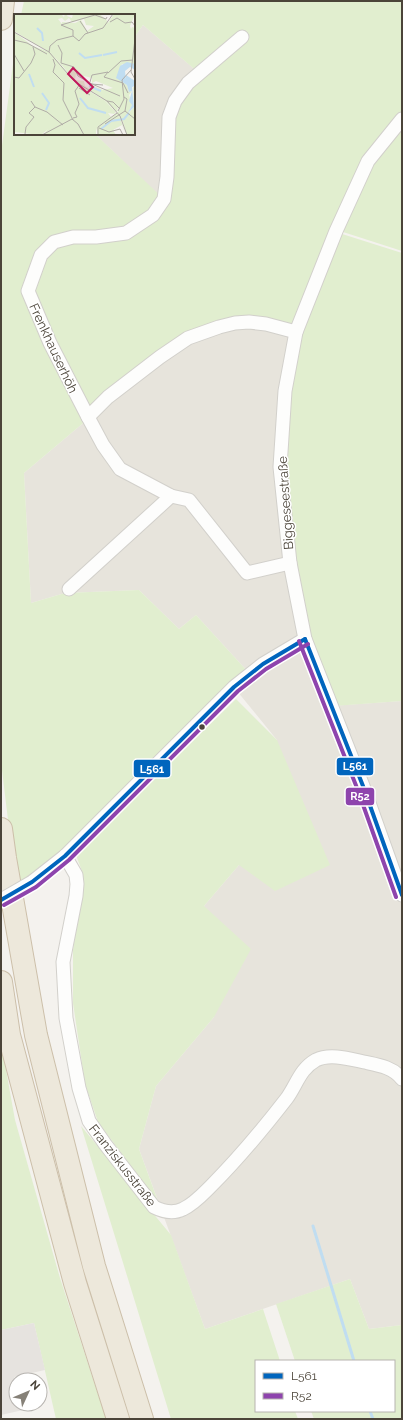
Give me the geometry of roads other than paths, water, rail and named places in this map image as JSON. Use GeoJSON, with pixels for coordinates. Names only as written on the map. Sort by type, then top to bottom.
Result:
{"type":"FeatureCollection","features":[{"type":"Feature","properties":{"kind":"highway"},"geometry":{"type":"LineString","coordinates":[[1,19],[3,1]]}},
{"type":"Feature","properties":{"kind":"highway"},"geometry":{"type":"LineString","coordinates":[[1,829],[4,858],[36,1035],[94,1266],[142,1419]]}},
{"type":"Feature","properties":{"kind":"highway"},"geometry":{"type":"LineString","coordinates":[[1,982],[10,1035],[75,1283],[118,1419]]}},
{"type":"Feature","properties":{"kind":"street","name":"Frenkhauserhöh"},"geometry":{"type":"LineString","coordinates":[[242,37],[188,83],[175,101],[169,117],[167,178],[164,199],[153,215],[126,233],[96,237],[73,237],[54,242],[41,255],[28,291],[50,343],[88,417],[103,445],[120,469],[171,496],[189,500],[247,573],[290,563]]}},
{"type":"Feature","properties":{"kind":"street","name":"Biggeseestraße"},"geometry":{"type":"LineString","coordinates":[[402,119],[368,161],[336,231],[296,332],[285,390],[280,467],[290,563],[305,639],[363,786],[402,895]]}},
{"type":"Feature","properties":{"kind":"street"},"geometry":{"type":"LineString","coordinates":[[88,417],[108,397],[188,338],[220,327],[242,323],[266,324],[296,332]]}},
{"type":"Feature","properties":{"kind":"street"},"geometry":{"type":"LineString","coordinates":[[69,589],[171,496]]}},
{"type":"Feature","properties":{"kind":"street"},"geometry":{"type":"LineString","coordinates":[[1,900],[32,882],[65,856],[234,687],[263,664],[305,639]]}},
{"type":"Feature","properties":{"kind":"street","name":"Franziskusstraße"},"geometry":{"type":"LineString","coordinates":[[65,856],[76,875],[77,884],[63,962],[66,1018],[79,1088],[89,1121],[154,1208],[164,1212],[173,1212],[183,1209],[193,1203],[243,1153],[288,1096],[304,1069],[317,1060],[328,1056],[380,1065],[391,1070],[402,1079]]}},
{"type":"Feature","properties":{"kind":"waterway"},"geometry":{"type":"LineString","coordinates":[[313,1226],[354,1360]]}},
{"type":"Feature","properties":{"kind":"waterway"},"geometry":{"type":"LineString","coordinates":[[370,1412],[373,1419]]}}]}
